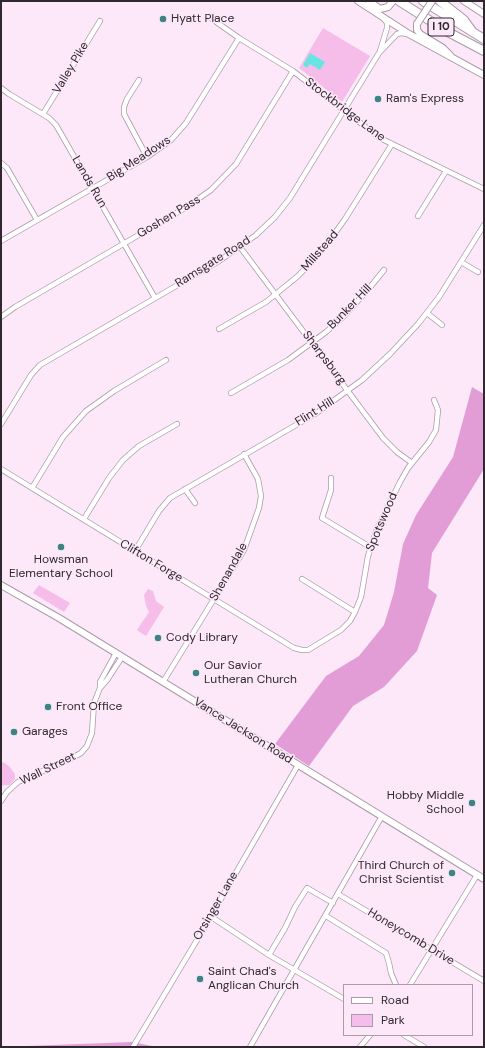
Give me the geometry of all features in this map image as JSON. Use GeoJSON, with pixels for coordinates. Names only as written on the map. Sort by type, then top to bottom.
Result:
{"type":"FeatureCollection","features":[{"type":"Feature","properties":{"kind":"highway","name":"I 10"},"geometry":{"type":"LineString","coordinates":[[399,1],[448,32],[484,52]]}},
{"type":"Feature","properties":{"kind":"highway","name":"I 10"},"geometry":{"type":"LineString","coordinates":[[423,1],[484,39]]}},
{"type":"Feature","properties":{"kind":"highway"},"geometry":{"type":"LineString","coordinates":[[440,1],[464,20],[473,33]]}},
{"type":"Feature","properties":{"kind":"main road"},"geometry":{"type":"LineString","coordinates":[[358,1],[409,34],[484,74]]}},
{"type":"Feature","properties":{"kind":"main road"},"geometry":{"type":"LineString","coordinates":[[369,1],[380,8],[388,7],[393,1]]}},
{"type":"Feature","properties":{"kind":"main road"},"geometry":{"type":"LineString","coordinates":[[432,1],[417,24],[417,30],[420,34],[443,48],[454,59]]}},
{"type":"Feature","properties":{"kind":"main road"},"geometry":{"type":"LineString","coordinates":[[464,1],[484,14]]}},
{"type":"Feature","properties":{"kind":"main road","name":"Vance Jackson Road"},"geometry":{"type":"LineString","coordinates":[[1,586],[59,618],[484,879]]}},
{"type":"Feature","properties":{"kind":"street","name":"Ramsgate Road"},"geometry":{"type":"LineString","coordinates":[[379,53],[387,28],[387,23],[384,18]]}},
{"type":"Feature","properties":{"kind":"street","name":"Stockbridge Lane"},"geometry":{"type":"LineString","coordinates":[[212,19],[239,38],[293,71],[380,138],[484,189]]}},
{"type":"Feature","properties":{"kind":"street","name":"Valley Pike"},"geometry":{"type":"LineString","coordinates":[[43,114],[100,21]]}},
{"type":"Feature","properties":{"kind":"street","name":"Ramsgate Road"},"geometry":{"type":"LineString","coordinates":[[1,424],[31,375],[40,365],[219,261],[256,235],[275,217],[290,198],[379,53],[397,34],[409,34]]}},
{"type":"Feature","properties":{"kind":"street","name":"Big Meadows"},"geometry":{"type":"LineString","coordinates":[[1,241],[147,157],[171,140],[186,123],[239,38]]}},
{"type":"Feature","properties":{"kind":"street","name":"Goshen Pass"},"geometry":{"type":"LineString","coordinates":[[1,317],[15,307],[197,201],[224,178],[246,149],[293,71]]}},
{"type":"Feature","properties":{"kind":"street"},"geometry":{"type":"LineString","coordinates":[[139,80],[127,99],[124,107],[124,114],[147,157]]}},
{"type":"Feature","properties":{"kind":"street","name":"Lands Run"},"geometry":{"type":"LineString","coordinates":[[1,88],[43,114],[56,125],[155,298]]}},
{"type":"Feature","properties":{"kind":"street","name":"Millstead"},"geometry":{"type":"LineString","coordinates":[[219,329],[257,307],[298,276],[330,240],[345,219],[392,144]]}},
{"type":"Feature","properties":{"kind":"street"},"geometry":{"type":"LineString","coordinates":[[1,162],[7,168],[37,220]]}},
{"type":"Feature","properties":{"kind":"street"},"geometry":{"type":"LineString","coordinates":[[418,216],[446,171]]}},
{"type":"Feature","properties":{"kind":"street","name":"Flint Hill"},"geometry":{"type":"LineString","coordinates":[[135,551],[164,504],[170,498],[315,414],[348,391],[390,354],[427,313],[450,280],[484,225]]}},
{"type":"Feature","properties":{"kind":"street","name":"Sharpsburg"},"geometry":{"type":"LineString","coordinates":[[240,247],[390,446],[412,463]]}},
{"type":"Feature","properties":{"kind":"street"},"geometry":{"type":"LineString","coordinates":[[461,262],[478,272]]}},
{"type":"Feature","properties":{"kind":"street","name":"Bunker Hill"},"geometry":{"type":"LineString","coordinates":[[231,392],[288,360],[312,343],[342,318],[384,270]]}},
{"type":"Feature","properties":{"kind":"street"},"geometry":{"type":"LineString","coordinates":[[427,313],[442,324]]}},
{"type":"Feature","properties":{"kind":"street"},"geometry":{"type":"LineString","coordinates":[[32,488],[63,437],[86,411],[109,394],[166,360]]}},
{"type":"Feature","properties":{"kind":"street","name":"Spotswood"},"geometry":{"type":"LineString","coordinates":[[302,650],[314,647],[342,630],[350,621],[355,612],[361,597],[370,547],[389,504],[412,463],[429,442],[436,430],[438,410],[434,400]]}},
{"type":"Feature","properties":{"kind":"street"},"geometry":{"type":"LineString","coordinates":[[84,519],[109,478],[123,460],[139,446],[177,424]]}},
{"type":"Feature","properties":{"kind":"street","name":"Shenandale"},"geometry":{"type":"LineString","coordinates":[[163,682],[244,550],[260,504],[261,496],[259,483],[244,454]]}},
{"type":"Feature","properties":{"kind":"street","name":"Clifton Forge"},"geometry":{"type":"LineString","coordinates":[[1,469],[294,648],[302,650]]}},
{"type":"Feature","properties":{"kind":"street"},"geometry":{"type":"LineString","coordinates":[[331,478],[331,490],[322,518],[370,547]]}},
{"type":"Feature","properties":{"kind":"street"},"geometry":{"type":"LineString","coordinates":[[185,489],[195,503]]}},
{"type":"Feature","properties":{"kind":"street"},"geometry":{"type":"LineString","coordinates":[[302,579],[355,612]]}},
{"type":"Feature","properties":{"kind":"street","name":"Wall Street"},"geometry":{"type":"LineString","coordinates":[[1,801],[7,792],[18,782],[70,759],[81,753],[87,746],[92,733],[94,703],[100,688],[100,682],[119,655]]}},
{"type":"Feature","properties":{"kind":"street","name":"Orsinger Lane"},"geometry":{"type":"LineString","coordinates":[[133,1047],[298,764]]}},
{"type":"Feature","properties":{"kind":"street"},"geometry":{"type":"LineString","coordinates":[[252,1046],[382,816]]}},
{"type":"Feature","properties":{"kind":"street"},"geometry":{"type":"LineString","coordinates":[[411,984],[433,950],[477,875]]}},
{"type":"Feature","properties":{"kind":"street"},"geometry":{"type":"LineString","coordinates":[[269,955],[307,888],[333,903]]}},
{"type":"Feature","properties":{"kind":"street","name":"Honeycomb Drive"},"geometry":{"type":"LineString","coordinates":[[338,894],[484,981]]}},
{"type":"Feature","properties":{"kind":"street"},"geometry":{"type":"LineString","coordinates":[[210,916],[294,971],[343,998]]}},
{"type":"Feature","properties":{"kind":"street"},"geometry":{"type":"LineString","coordinates":[[326,916],[386,953],[396,984]]}},
{"type":"Feature","properties":{"kind":"street"},"geometry":{"type":"LineString","coordinates":[[360,1047],[369,1036]]}},
{"type":"Feature","properties":{"kind":"street"},"geometry":{"type":"LineString","coordinates":[[406,1036],[424,1047]]}},
{"type":"Feature","properties":{"kind":"green space"},"geometry":{"type":"Polygon","coordinates":[[[323,28],[370,56],[342,102],[299,68],[323,28]]]}},
{"type":"Feature","properties":{"kind":"green space"},"geometry":{"type":"Polygon","coordinates":[[[39,585],[70,603],[64,612],[33,593],[39,585]]]}},
{"type":"Feature","properties":{"kind":"green space"},"geometry":{"type":"Polygon","coordinates":[[[148,589],[153,591],[156,601],[164,607],[146,636],[137,630],[149,612],[144,595],[148,589]]]}},
{"type":"Feature","properties":{"kind":"green space"},"geometry":{"type":"Polygon","coordinates":[[[3,762],[10,767],[15,774],[15,779],[9,785],[1,785],[1,764],[3,762]]]}},
{"type":"Feature","properties":{"kind":"shaded area"},"geometry":{"type":"Polygon","coordinates":[[[472,387],[484,394],[484,469],[432,553],[428,588],[437,595],[417,651],[384,687],[353,706],[309,766],[275,744],[326,676],[359,656],[384,625],[394,592],[403,544],[416,515],[453,457],[472,387]]]}},
{"type":"Feature","properties":{"kind":"shaded area"},"geometry":{"type":"Polygon","coordinates":[[[132,1042],[157,1047],[1,1047],[132,1042]]]}},
{"type":"Feature","properties":{"kind":"water"},"geometry":{"type":"Polygon","coordinates":[[[310,53],[325,62],[320,70],[310,64],[307,68],[303,65],[310,53]]]}},
{"type":"Feature","properties":{"kind":"place","name":"Hyatt Place"},"geometry":{"type":"Point","coordinates":[163,19]}},
{"type":"Feature","properties":{"kind":"place","name":"Ram's Express"},"geometry":{"type":"Point","coordinates":[378,99]}},
{"type":"Feature","properties":{"kind":"place","name":"Howsman Elementary School"},"geometry":{"type":"Point","coordinates":[61,547]}},
{"type":"Feature","properties":{"kind":"place","name":"Cody Library"},"geometry":{"type":"Point","coordinates":[158,638]}},
{"type":"Feature","properties":{"kind":"place","name":"Our Savior Lutheran Church"},"geometry":{"type":"Point","coordinates":[196,673]}},
{"type":"Feature","properties":{"kind":"place","name":"Front Office"},"geometry":{"type":"Point","coordinates":[48,707]}},
{"type":"Feature","properties":{"kind":"place","name":"Garages"},"geometry":{"type":"Point","coordinates":[14,732]}},
{"type":"Feature","properties":{"kind":"place","name":"Hobby Middle School"},"geometry":{"type":"Point","coordinates":[472,803]}},
{"type":"Feature","properties":{"kind":"place","name":"Third Church of Christ Scientist"},"geometry":{"type":"Point","coordinates":[452,873]}},
{"type":"Feature","properties":{"kind":"place","name":"Saint Chad's Anglican Church"},"geometry":{"type":"Point","coordinates":[200,979]}}]}
